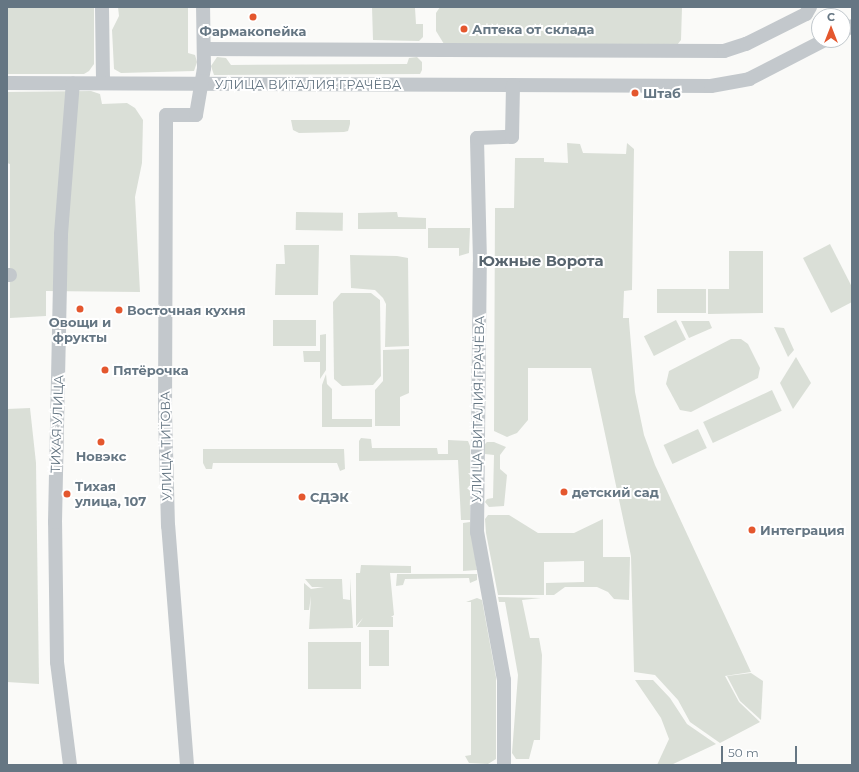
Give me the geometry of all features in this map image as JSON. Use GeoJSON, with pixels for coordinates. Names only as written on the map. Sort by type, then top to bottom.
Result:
{"type":"FeatureCollection","features":[{"type":"Feature","properties":{"kind":"street"},"geometry":{"type":"LineString","coordinates":[[102,7],[103,83]]}},
{"type":"Feature","properties":{"kind":"street"},"geometry":{"type":"LineString","coordinates":[[201,83],[204,49],[203,7]]}},
{"type":"Feature","properties":{"kind":"street"},"geometry":{"type":"LineString","coordinates":[[204,49],[724,51],[746,44],[806,14],[810,7]]}},
{"type":"Feature","properties":{"kind":"street","name":"УЛИЦА ВИТАЛИЯ ГРАЧЁВА"},"geometry":{"type":"LineString","coordinates":[[7,84],[201,83],[711,86],[730,84],[749,78],[811,47]]}},
{"type":"Feature","properties":{"kind":"street","name":"ТИХАЯ УЛИЦА"},"geometry":{"type":"LineString","coordinates":[[70,765],[57,662],[55,522],[60,234],[73,83]]}},
{"type":"Feature","properties":{"kind":"street","name":"УЛИЦА ТИТОВА"},"geometry":{"type":"LineString","coordinates":[[187,765],[168,526],[165,415],[166,115],[196,115],[201,83]]}},
{"type":"Feature","properties":{"kind":"street","name":"УЛИЦА ВИТАЛИЯ ГРАЧЁВА"},"geometry":{"type":"LineString","coordinates":[[504,765],[504,680],[477,532],[480,262],[477,138],[512,137],[513,85]]}},
{"type":"Feature","properties":{"kind":"shaded area"},"geometry":{"type":"Polygon","coordinates":[[[7,7],[94,7],[94,64],[89,71],[84,74],[7,74],[7,7]]]}},
{"type":"Feature","properties":{"kind":"shaded area"},"geometry":{"type":"Polygon","coordinates":[[[118,7],[188,7],[188,53],[195,55],[197,62],[194,71],[121,73],[114,69],[112,30],[119,16],[118,7]]]}},
{"type":"Feature","properties":{"kind":"shaded area"},"geometry":{"type":"Polygon","coordinates":[[[372,7],[415,8],[416,24],[423,24],[423,37],[419,41],[373,40],[372,7]]]}},
{"type":"Feature","properties":{"kind":"shaded area"},"geometry":{"type":"Polygon","coordinates":[[[440,7],[682,7],[681,40],[677,45],[444,44],[436,31],[436,13],[440,7]]]}},
{"type":"Feature","properties":{"kind":"shaded area"},"geometry":{"type":"Polygon","coordinates":[[[217,57],[226,58],[231,65],[407,64],[409,58],[417,57],[422,62],[422,70],[420,74],[214,75],[211,66],[217,57]]]}},
{"type":"Feature","properties":{"kind":"shaded area"},"geometry":{"type":"Polygon","coordinates":[[[91,91],[100,94],[102,104],[127,103],[135,108],[143,120],[142,163],[135,197],[140,292],[46,291],[46,316],[10,318],[10,164],[7,163],[7,92],[91,91]]]}},
{"type":"Feature","properties":{"kind":"shaded area"},"geometry":{"type":"Polygon","coordinates":[[[291,120],[350,120],[350,124],[348,131],[344,132],[299,133],[293,130],[291,120]]]}},
{"type":"Feature","properties":{"kind":"shaded area"},"geometry":{"type":"Polygon","coordinates":[[[567,143],[580,144],[583,153],[626,154],[627,143],[634,149],[632,290],[624,291],[623,318],[629,318],[635,392],[644,435],[655,465],[751,672],[725,676],[739,702],[760,722],[720,743],[690,722],[678,700],[655,675],[634,672],[631,556],[591,368],[528,368],[528,420],[517,433],[507,437],[494,431],[495,208],[514,208],[515,158],[544,158],[544,162],[568,163],[567,143]]]}},
{"type":"Feature","properties":{"kind":"shaded area"},"geometry":{"type":"Polygon","coordinates":[[[296,212],[343,213],[343,231],[296,230],[296,212]]]}},
{"type":"Feature","properties":{"kind":"shaded area"},"geometry":{"type":"Polygon","coordinates":[[[397,212],[398,217],[426,218],[426,229],[358,229],[358,213],[397,212]]]}},
{"type":"Feature","properties":{"kind":"shaded area"},"geometry":{"type":"Polygon","coordinates":[[[428,228],[470,228],[469,253],[459,256],[459,248],[428,248],[428,228]]]}},
{"type":"Feature","properties":{"kind":"shaded area"},"geometry":{"type":"Polygon","coordinates":[[[830,244],[852,287],[852,302],[831,313],[803,258],[830,244]]]}},
{"type":"Feature","properties":{"kind":"shaded area"},"geometry":{"type":"Polygon","coordinates":[[[284,245],[319,245],[318,295],[275,295],[276,264],[285,264],[284,245]]]}},
{"type":"Feature","properties":{"kind":"shaded area"},"geometry":{"type":"Polygon","coordinates":[[[729,251],[763,251],[763,313],[708,314],[708,289],[729,289],[729,251]]]}},
{"type":"Feature","properties":{"kind":"shaded area"},"geometry":{"type":"Polygon","coordinates":[[[350,255],[397,256],[408,258],[409,346],[385,347],[386,304],[383,298],[375,290],[351,288],[350,255]]]}},
{"type":"Feature","properties":{"kind":"shaded area"},"geometry":{"type":"Polygon","coordinates":[[[657,289],[706,289],[706,313],[657,313],[657,289]]]}},
{"type":"Feature","properties":{"kind":"shaded area"},"geometry":{"type":"Polygon","coordinates":[[[341,293],[371,293],[380,300],[381,376],[373,385],[342,386],[334,379],[333,302],[341,293]]]}},
{"type":"Feature","properties":{"kind":"shaded area"},"geometry":{"type":"Polygon","coordinates":[[[273,320],[316,320],[316,346],[273,346],[273,320]]]}},
{"type":"Feature","properties":{"kind":"shaded area"},"geometry":{"type":"Polygon","coordinates":[[[676,320],[686,340],[654,356],[644,336],[676,320]]]}},
{"type":"Feature","properties":{"kind":"shaded area"},"geometry":{"type":"Polygon","coordinates":[[[681,321],[709,321],[712,328],[689,338],[681,321]]]}},
{"type":"Feature","properties":{"kind":"shaded area"},"geometry":{"type":"Polygon","coordinates":[[[774,327],[784,328],[794,350],[788,357],[774,327]]]}},
{"type":"Feature","properties":{"kind":"shaded area"},"geometry":{"type":"Polygon","coordinates":[[[326,334],[326,370],[320,379],[320,362],[304,362],[303,351],[320,351],[320,335],[326,334]]]}},
{"type":"Feature","properties":{"kind":"shaded area"},"geometry":{"type":"Polygon","coordinates":[[[731,339],[741,339],[748,344],[760,368],[758,378],[691,412],[680,410],[666,384],[669,371],[731,339]]]}},
{"type":"Feature","properties":{"kind":"shaded area"},"geometry":{"type":"Polygon","coordinates":[[[409,349],[409,393],[400,397],[400,426],[375,426],[375,390],[383,381],[383,350],[409,349]]]}},
{"type":"Feature","properties":{"kind":"shaded area"},"geometry":{"type":"Polygon","coordinates":[[[796,357],[811,383],[793,409],[780,383],[796,357]]]}},
{"type":"Feature","properties":{"kind":"shaded area"},"geometry":{"type":"Polygon","coordinates":[[[326,374],[327,384],[332,389],[332,419],[372,419],[372,427],[322,427],[322,385],[326,374]]]}},
{"type":"Feature","properties":{"kind":"shaded area"},"geometry":{"type":"Polygon","coordinates":[[[772,390],[782,411],[713,443],[703,422],[772,390]]]}},
{"type":"Feature","properties":{"kind":"shaded area"},"geometry":{"type":"Polygon","coordinates":[[[30,408],[36,463],[39,684],[7,682],[7,409],[30,408]]]}},
{"type":"Feature","properties":{"kind":"shaded area"},"geometry":{"type":"Polygon","coordinates":[[[698,429],[707,448],[672,464],[664,445],[698,429]]]}},
{"type":"Feature","properties":{"kind":"shaded area"},"geometry":{"type":"Polygon","coordinates":[[[361,438],[371,439],[372,448],[437,448],[438,454],[448,454],[448,440],[468,441],[470,446],[470,520],[461,520],[458,460],[359,461],[359,441],[361,438]]]}},
{"type":"Feature","properties":{"kind":"shaded area"},"geometry":{"type":"Polygon","coordinates":[[[487,442],[494,442],[506,447],[500,455],[500,469],[507,475],[504,506],[489,507],[485,502],[487,499],[493,498],[494,455],[485,454],[484,445],[487,442]]]}},
{"type":"Feature","properties":{"kind":"shaded area"},"geometry":{"type":"Polygon","coordinates":[[[203,449],[344,449],[345,469],[340,471],[337,463],[213,463],[212,469],[206,469],[203,463],[203,449]]]}},
{"type":"Feature","properties":{"kind":"shaded area"},"geometry":{"type":"Polygon","coordinates":[[[488,515],[509,515],[538,533],[574,533],[603,519],[603,557],[630,557],[629,600],[614,599],[608,592],[597,587],[565,587],[554,595],[546,595],[546,583],[584,582],[584,561],[544,562],[544,595],[498,595],[486,533],[485,519],[488,515]]]}},
{"type":"Feature","properties":{"kind":"shaded area"},"geometry":{"type":"Polygon","coordinates":[[[470,522],[477,570],[463,571],[463,523],[470,522]]]}},
{"type":"Feature","properties":{"kind":"shaded area"},"geometry":{"type":"Polygon","coordinates":[[[361,565],[411,566],[411,573],[390,573],[394,615],[391,617],[393,617],[393,627],[357,627],[363,618],[356,626],[356,573],[360,573],[361,565]]]}},
{"type":"Feature","properties":{"kind":"shaded area"},"geometry":{"type":"Polygon","coordinates":[[[397,574],[477,574],[477,580],[470,583],[469,578],[405,579],[403,585],[396,586],[397,574]]]}},
{"type":"Feature","properties":{"kind":"shaded area"},"geometry":{"type":"Polygon","coordinates":[[[350,578],[353,628],[309,629],[311,596],[309,610],[304,610],[304,583],[311,589],[324,587],[312,587],[305,579],[342,579],[343,599],[350,600],[350,578]]]}},
{"type":"Feature","properties":{"kind":"shaded area"},"geometry":{"type":"Polygon","coordinates":[[[498,597],[541,598],[522,600],[530,638],[539,638],[542,655],[540,740],[534,740],[529,759],[516,759],[512,753],[518,675],[505,602],[499,602],[498,597]]]}},
{"type":"Feature","properties":{"kind":"shaded area"},"geometry":{"type":"Polygon","coordinates":[[[477,598],[482,600],[496,677],[496,759],[488,764],[469,763],[465,756],[471,755],[471,602],[466,602],[477,598]]]}},
{"type":"Feature","properties":{"kind":"shaded area"},"geometry":{"type":"Polygon","coordinates":[[[369,630],[389,630],[389,666],[369,666],[369,630]]]}},
{"type":"Feature","properties":{"kind":"shaded area"},"geometry":{"type":"Polygon","coordinates":[[[308,642],[361,642],[361,689],[308,689],[308,642]]]}},
{"type":"Feature","properties":{"kind":"shaded area"},"geometry":{"type":"Polygon","coordinates":[[[751,673],[763,681],[761,720],[740,701],[727,676],[751,673]]]}},
{"type":"Feature","properties":{"kind":"shaded area"},"geometry":{"type":"Polygon","coordinates":[[[635,680],[653,680],[670,698],[687,724],[716,744],[671,765],[657,765],[669,739],[661,718],[635,680]]]}},
{"type":"Feature","properties":{"kind":"place","name":"Фармакопейка"},"geometry":{"type":"Point","coordinates":[253,17]}},
{"type":"Feature","properties":{"kind":"place","name":"Аптека от склада"},"geometry":{"type":"Point","coordinates":[464,29]}},
{"type":"Feature","properties":{"kind":"place","name":"Штаб"},"geometry":{"type":"Point","coordinates":[635,93]}},
{"type":"Feature","properties":{"kind":"place","name":"Овощи и фрукты"},"geometry":{"type":"Point","coordinates":[80,309]}},
{"type":"Feature","properties":{"kind":"place","name":"Восточная кухня"},"geometry":{"type":"Point","coordinates":[119,310]}},
{"type":"Feature","properties":{"kind":"place","name":"Пятёрочка"},"geometry":{"type":"Point","coordinates":[105,370]}},
{"type":"Feature","properties":{"kind":"place","name":"Новэкс"},"geometry":{"type":"Point","coordinates":[101,442]}},
{"type":"Feature","properties":{"kind":"place","name":"детский сад"},"geometry":{"type":"Point","coordinates":[564,492]}},
{"type":"Feature","properties":{"kind":"place","name":"Тихая улица, 107"},"geometry":{"type":"Point","coordinates":[67,494]}},
{"type":"Feature","properties":{"kind":"place","name":"СДЭК"},"geometry":{"type":"Point","coordinates":[302,497]}},
{"type":"Feature","properties":{"kind":"place","name":"Интеграция"},"geometry":{"type":"Point","coordinates":[752,530]}},
{"type":"Feature","properties":{"kind":"district","name":"Южные Ворота"},"geometry":{"type":"Point","coordinates":[541,261]}}]}
